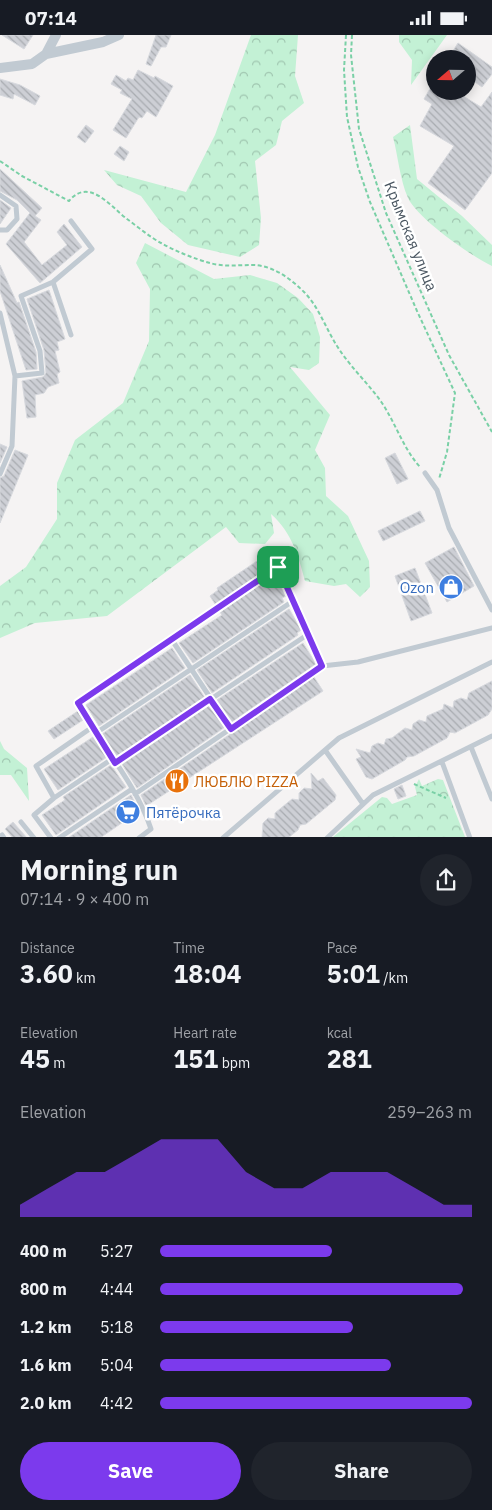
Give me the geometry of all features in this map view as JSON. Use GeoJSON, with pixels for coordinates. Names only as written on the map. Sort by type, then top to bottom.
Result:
{"type":"FeatureCollection","features":[{"type":"Feature","properties":{"kind":"street"},"geometry":{"type":"LineString","coordinates":[[46,54],[56,35]]}},
{"type":"Feature","properties":{"kind":"street"},"geometry":{"type":"LineString","coordinates":[[0,68],[32,64],[46,54],[103,42],[119,35]]}},
{"type":"Feature","properties":{"kind":"lane"},"geometry":{"type":"LineString","coordinates":[[0,195],[16,206],[17,219],[7,231],[0,230]]}},
{"type":"Feature","properties":{"kind":"lane"},"geometry":{"type":"LineString","coordinates":[[15,376],[42,373],[40,351],[21,296],[53,282],[92,249],[70,221]]}},
{"type":"Feature","properties":{"kind":"lane"},"geometry":{"type":"LineString","coordinates":[[53,282],[71,335]]}},
{"type":"Feature","properties":{"kind":"lane"},"geometry":{"type":"LineString","coordinates":[[0,313],[15,376],[12,446],[0,474]]}},
{"type":"Feature","properties":{"kind":"lane"},"geometry":{"type":"LineString","coordinates":[[425,473],[436,490],[449,528],[492,610]]}},
{"type":"Feature","properties":{"kind":"lane"},"geometry":{"type":"LineString","coordinates":[[139,837],[151,829],[133,791],[91,728],[78,703],[278,567],[322,666]]}},
{"type":"Feature","properties":{"kind":"lane"},"geometry":{"type":"LineString","coordinates":[[96,733],[293,601]]}},
{"type":"Feature","properties":{"kind":"lane"},"geometry":{"type":"LineString","coordinates":[[59,837],[231,729],[322,666],[358,663],[492,628]]}},
{"type":"Feature","properties":{"kind":"lane"},"geometry":{"type":"LineString","coordinates":[[51,837],[34,815],[54,798],[307,635]]}},
{"type":"Feature","properties":{"kind":"lane"},"geometry":{"type":"LineString","coordinates":[[172,640],[231,729]]}},
{"type":"Feature","properties":{"kind":"lane"},"geometry":{"type":"LineString","coordinates":[[223,837],[339,738],[492,662]]}},
{"type":"Feature","properties":{"kind":"lane"},"geometry":{"type":"LineString","coordinates":[[54,798],[36,766],[91,728]]}},
{"type":"Feature","properties":{"kind":"lane"},"geometry":{"type":"LineString","coordinates":[[327,837],[373,795],[492,736]]}},
{"type":"Feature","properties":{"kind":"lane"},"geometry":{"type":"LineString","coordinates":[[471,747],[492,799]]}},
{"type":"Feature","properties":{"kind":"lane"},"geometry":{"type":"LineString","coordinates":[[325,750],[363,804]]}},
{"type":"Feature","properties":{"kind":"lane"},"geometry":{"type":"LineString","coordinates":[[442,762],[470,837]]}},
{"type":"Feature","properties":{"kind":"lane"},"geometry":{"type":"LineString","coordinates":[[21,822],[34,837]]}},
{"type":"Feature","properties":{"kind":"path"},"geometry":{"type":"LineString","coordinates":[[346,35],[344,70],[348,117],[358,167],[370,202],[456,393],[447,453],[436,490]]}},
{"type":"Feature","properties":{"kind":"path","name":"Крымская улица"},"geometry":{"type":"LineString","coordinates":[[352,35],[351,55],[359,129],[386,213],[449,355],[492,432]]}},
{"type":"Feature","properties":{"kind":"path"},"geometry":{"type":"LineString","coordinates":[[0,161],[22,176],[69,201],[75,194],[85,191],[104,198],[126,218],[161,243],[203,260],[219,264],[254,264],[272,269],[288,277],[306,293],[325,322],[336,345],[358,376],[381,402],[408,453],[425,473]]}},
{"type":"Feature","properties":{"kind":"path"},"geometry":{"type":"LineString","coordinates":[[405,780],[458,803]]}},
{"type":"Feature","properties":{"kind":"green space"},"geometry":{"type":"Polygon","coordinates":[[[251,35],[298,35],[295,76],[304,103],[282,121],[276,145],[255,161],[261,218],[259,245],[240,257],[188,245],[161,223],[141,196],[117,185],[104,170],[186,192],[215,135],[251,35]]]}},
{"type":"Feature","properties":{"kind":"green space"},"geometry":{"type":"Polygon","coordinates":[[[399,35],[447,35],[436,50],[426,50],[426,64],[411,85],[412,60],[399,42],[399,35]]]}},
{"type":"Feature","properties":{"kind":"green space"},"geometry":{"type":"Polygon","coordinates":[[[410,125],[417,179],[462,216],[492,245],[492,266],[459,246],[433,226],[422,216],[408,198],[401,176],[393,137],[410,125]]]}},
{"type":"Feature","properties":{"kind":"green space"},"geometry":{"type":"Polygon","coordinates":[[[145,243],[214,279],[250,275],[277,283],[298,298],[313,314],[320,337],[319,363],[309,370],[290,367],[330,415],[315,450],[325,468],[326,496],[348,516],[369,561],[370,587],[360,597],[346,584],[334,586],[305,581],[297,553],[289,537],[271,514],[274,533],[265,544],[239,543],[226,527],[107,616],[35,623],[0,638],[0,586],[26,567],[57,519],[57,483],[75,440],[123,403],[149,341],[150,289],[136,263],[145,243]]]}},
{"type":"Feature","properties":{"kind":"green space"},"geometry":{"type":"Polygon","coordinates":[[[0,741],[4,749],[27,768],[29,801],[11,775],[0,775],[0,741]]]}},
{"type":"Feature","properties":{"kind":"green space"},"geometry":{"type":"Polygon","coordinates":[[[419,779],[422,786],[438,779],[443,780],[465,837],[333,837],[382,797],[387,798],[392,804],[417,795],[415,787],[419,779]]]}},
{"type":"Feature","properties":{"kind":"building"},"geometry":{"type":"Polygon","coordinates":[[[2,35],[33,35],[24,49],[2,35]]]}},
{"type":"Feature","properties":{"kind":"building"},"geometry":{"type":"Polygon","coordinates":[[[156,35],[171,35],[166,47],[161,47],[151,66],[146,64],[156,35]]]}},
{"type":"Feature","properties":{"kind":"building"},"geometry":{"type":"Polygon","coordinates":[[[458,43],[468,50],[454,50],[458,43]]]}},
{"type":"Feature","properties":{"kind":"building"},"geometry":{"type":"Polygon","coordinates":[[[476,56],[492,67],[492,74],[482,87],[476,83],[476,56]]]}},
{"type":"Feature","properties":{"kind":"building"},"geometry":{"type":"Polygon","coordinates":[[[138,70],[154,78],[155,76],[173,86],[156,117],[147,111],[142,118],[139,117],[126,138],[113,130],[132,99],[120,93],[122,90],[111,84],[116,75],[126,81],[128,78],[133,80],[138,70]]]}},
{"type":"Feature","properties":{"kind":"building"},"geometry":{"type":"Polygon","coordinates":[[[0,79],[20,85],[40,96],[35,105],[14,94],[13,99],[0,95],[0,79]]]}},
{"type":"Feature","properties":{"kind":"building"},"geometry":{"type":"Polygon","coordinates":[[[492,92],[492,173],[465,210],[428,183],[454,146],[420,126],[432,104],[424,99],[426,96],[426,100],[470,100],[481,107],[492,92]]]}},
{"type":"Feature","properties":{"kind":"building"},"geometry":{"type":"Polygon","coordinates":[[[86,125],[94,131],[85,143],[77,137],[86,125]]]}},
{"type":"Feature","properties":{"kind":"building"},"geometry":{"type":"Polygon","coordinates":[[[120,146],[129,152],[124,161],[114,154],[120,146]]]}},
{"type":"Feature","properties":{"kind":"building"},"geometry":{"type":"Polygon","coordinates":[[[0,169],[42,208],[35,216],[41,220],[24,242],[42,265],[67,245],[57,232],[64,224],[82,247],[40,283],[6,244],[30,213],[17,200],[0,191],[0,169]]]}},
{"type":"Feature","properties":{"kind":"building"},"geometry":{"type":"Polygon","coordinates":[[[0,200],[11,208],[0,224],[0,200]]]}},
{"type":"Feature","properties":{"kind":"building"},"geometry":{"type":"Polygon","coordinates":[[[0,265],[17,303],[19,302],[36,352],[37,369],[26,370],[0,291],[0,265]]]}},
{"type":"Feature","properties":{"kind":"building"},"geometry":{"type":"Polygon","coordinates":[[[49,290],[65,339],[57,342],[59,350],[55,351],[60,372],[57,374],[59,383],[48,387],[44,393],[35,395],[36,417],[27,418],[22,381],[43,377],[46,373],[44,350],[27,299],[49,290]]]}},
{"type":"Feature","properties":{"kind":"building"},"geometry":{"type":"Polygon","coordinates":[[[0,444],[7,447],[0,463],[0,444]]]}},
{"type":"Feature","properties":{"kind":"building"},"geometry":{"type":"Polygon","coordinates":[[[15,450],[28,455],[0,523],[0,478],[4,476],[15,450]]]}},
{"type":"Feature","properties":{"kind":"building"},"geometry":{"type":"Polygon","coordinates":[[[395,453],[408,479],[397,484],[385,458],[395,453]]]}},
{"type":"Feature","properties":{"kind":"building"},"geometry":{"type":"Polygon","coordinates":[[[420,511],[425,521],[383,541],[378,531],[420,511]]]}},
{"type":"Feature","properties":{"kind":"building"},"geometry":{"type":"Polygon","coordinates":[[[454,547],[474,586],[447,602],[425,563],[454,547]]]}},
{"type":"Feature","properties":{"kind":"building"},"geometry":{"type":"Polygon","coordinates":[[[263,557],[270,567],[215,604],[210,596],[218,590],[217,588],[263,557]]]}},
{"type":"Feature","properties":{"kind":"building"},"geometry":{"type":"Polygon","coordinates":[[[415,568],[432,613],[411,621],[395,576],[415,568]]]}},
{"type":"Feature","properties":{"kind":"building"},"geometry":{"type":"Polygon","coordinates":[[[274,575],[286,596],[282,598],[284,602],[193,663],[179,643],[222,615],[220,612],[274,575]]]}},
{"type":"Feature","properties":{"kind":"building"},"geometry":{"type":"Polygon","coordinates":[[[289,609],[301,630],[297,633],[298,635],[212,693],[197,670],[289,609]]]}},
{"type":"Feature","properties":{"kind":"building"},"geometry":{"type":"Polygon","coordinates":[[[303,643],[316,664],[232,722],[217,700],[303,643]]]}},
{"type":"Feature","properties":{"kind":"building"},"geometry":{"type":"Polygon","coordinates":[[[172,648],[185,668],[99,726],[86,705],[172,648]]]}},
{"type":"Feature","properties":{"kind":"building"},"geometry":{"type":"Polygon","coordinates":[[[190,675],[205,698],[117,756],[102,734],[190,675]]]}},
{"type":"Feature","properties":{"kind":"building"},"geometry":{"type":"Polygon","coordinates":[[[314,677],[323,691],[146,806],[141,795],[314,677]]]}},
{"type":"Feature","properties":{"kind":"building"},"geometry":{"type":"Polygon","coordinates":[[[492,681],[492,709],[488,715],[455,733],[450,732],[447,738],[414,756],[407,757],[372,779],[366,777],[356,759],[361,757],[356,749],[370,753],[372,746],[378,743],[384,745],[386,739],[392,738],[405,728],[412,730],[413,724],[419,720],[426,722],[427,716],[443,709],[444,704],[453,708],[454,701],[461,698],[467,700],[469,693],[492,681]]]}},
{"type":"Feature","properties":{"kind":"building"},"geometry":{"type":"Polygon","coordinates":[[[210,705],[225,727],[137,788],[122,764],[210,705]]]}},
{"type":"Feature","properties":{"kind":"building"},"geometry":{"type":"Polygon","coordinates":[[[78,711],[83,720],[54,739],[48,731],[78,711]]]}},
{"type":"Feature","properties":{"kind":"building"},"geometry":{"type":"Polygon","coordinates":[[[93,737],[107,757],[58,790],[44,769],[93,737]]]}},
{"type":"Feature","properties":{"kind":"building"},"geometry":{"type":"Polygon","coordinates":[[[111,765],[126,787],[56,835],[42,815],[65,800],[63,797],[111,765]]]}},
{"type":"Feature","properties":{"kind":"building"},"geometry":{"type":"Polygon","coordinates":[[[311,773],[318,781],[323,778],[336,795],[335,800],[306,824],[300,825],[298,830],[289,837],[262,837],[263,823],[268,818],[275,819],[275,813],[292,799],[299,800],[299,793],[304,788],[312,789],[311,773]]]}},
{"type":"Feature","properties":{"kind":"building"},"geometry":{"type":"Polygon","coordinates":[[[402,785],[406,796],[398,799],[394,789],[402,785]]]}},
{"type":"Feature","properties":{"kind":"building"},"geometry":{"type":"Polygon","coordinates":[[[131,795],[139,811],[101,837],[69,837],[131,795]]]}},
{"type":"Feature","properties":{"kind":"building"},"geometry":{"type":"Polygon","coordinates":[[[13,822],[26,837],[12,837],[5,829],[13,822]]]}},
{"type":"Feature","properties":{"kind":"place","name":"Ozon"},"geometry":{"type":"Point","coordinates":[451,587]}},
{"type":"Feature","properties":{"kind":"place","name":"ЛЮБЛЮ PIZZA"},"geometry":{"type":"Point","coordinates":[177,781]}},
{"type":"Feature","properties":{"kind":"place","name":"Пятёрочка"},"geometry":{"type":"Point","coordinates":[128,812]}},
{"type":"Feature","properties":{"kind":"route"},"geometry":{"type":"LineString","coordinates":[[278,567],[322,666],[231,729],[210,699],[115,763],[91,728],[78,703],[278,567]]}}]}
